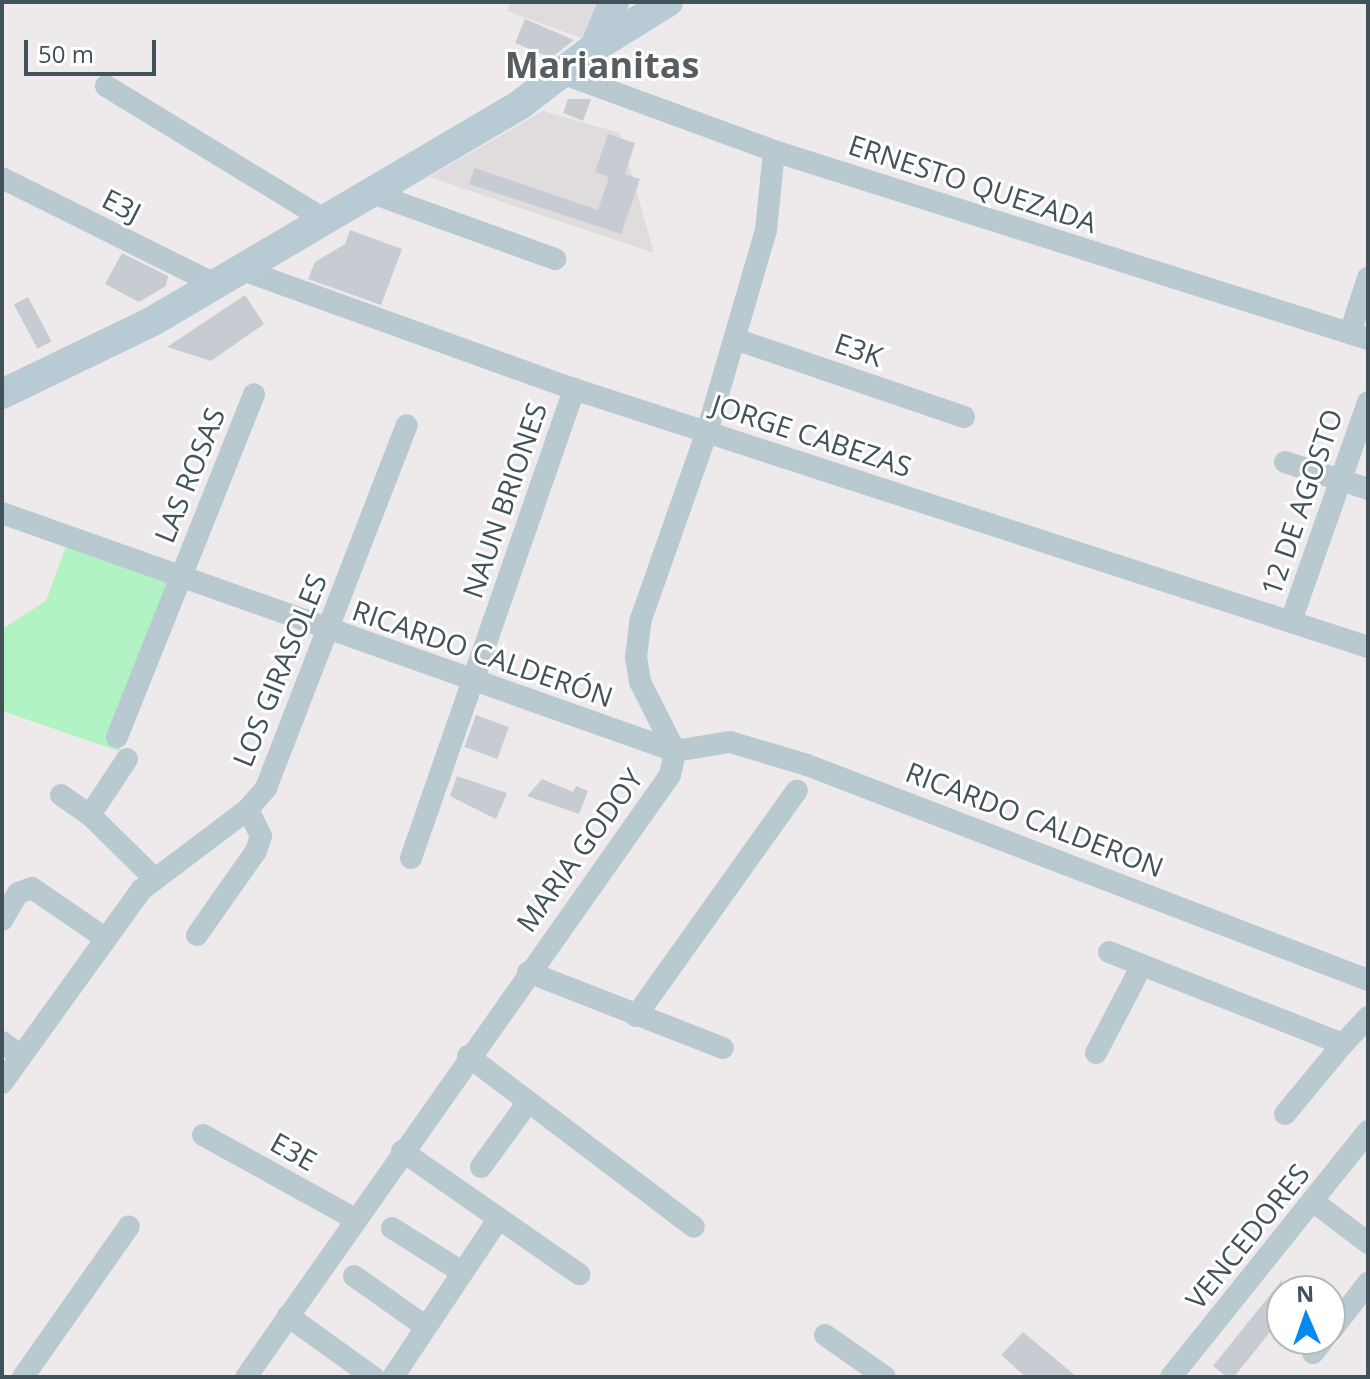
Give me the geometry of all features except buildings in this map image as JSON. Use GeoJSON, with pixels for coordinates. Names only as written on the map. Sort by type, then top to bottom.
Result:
{"type":"FeatureCollection","features":[{"type":"Feature","properties":{"kind":"street"},"geometry":{"type":"LineString","coordinates":[[595,47],[614,2]]}},
{"type":"Feature","properties":{"kind":"street"},"geometry":{"type":"LineString","coordinates":[[624,2],[642,14],[660,7]]}},
{"type":"Feature","properties":{"kind":"street"},"geometry":{"type":"LineString","coordinates":[[2,394],[153,321],[564,74],[595,47],[660,7]]}},
{"type":"Feature","properties":{"kind":"street","name":"ERNESTO QUEZADA"},"geometry":{"type":"LineString","coordinates":[[564,74],[774,151],[1359,336]]}},
{"type":"Feature","properties":{"kind":"street"},"geometry":{"type":"LineString","coordinates":[[106,86],[324,219]]}},
{"type":"Feature","properties":{"kind":"street","name":"MARIA GODOY"},"geometry":{"type":"LineString","coordinates":[[246,1377],[468,1056],[670,775],[675,751],[640,682],[636,657],[641,619],[707,432],[766,230],[774,151]]}},
{"type":"Feature","properties":{"kind":"street","name":"E3J"},"geometry":{"type":"LineString","coordinates":[[2,178],[228,276]]}},
{"type":"Feature","properties":{"kind":"street"},"geometry":{"type":"LineString","coordinates":[[369,192],[555,259]]}},
{"type":"Feature","properties":{"kind":"street","name":"JORGE CABEZAS"},"geometry":{"type":"LineString","coordinates":[[228,276],[1368,647]]}},
{"type":"Feature","properties":{"kind":"street"},"geometry":{"type":"LineString","coordinates":[[1359,336],[1368,278]]}},
{"type":"Feature","properties":{"kind":"street"},"geometry":{"type":"LineString","coordinates":[[2,413],[114,352],[153,321]]}},
{"type":"Feature","properties":{"kind":"street","name":"E3K"},"geometry":{"type":"LineString","coordinates":[[735,339],[964,417]]}},
{"type":"Feature","properties":{"kind":"street","name":"NAUN BRIONES"},"geometry":{"type":"LineString","coordinates":[[411,858],[574,389]]}},
{"type":"Feature","properties":{"kind":"street","name":"LAS ROSAS"},"geometry":{"type":"LineString","coordinates":[[117,737],[254,394]]}},
{"type":"Feature","properties":{"kind":"street","name":"12 DE AGOSTO"},"geometry":{"type":"LineString","coordinates":[[1291,621],[1343,482],[1368,402]]}},
{"type":"Feature","properties":{"kind":"street","name":"LOS GIRASOLES"},"geometry":{"type":"LineString","coordinates":[[2,1083],[105,938],[155,879],[248,809],[266,788],[407,425]]}},
{"type":"Feature","properties":{"kind":"street"},"geometry":{"type":"LineString","coordinates":[[1285,462],[1368,489]]}},
{"type":"Feature","properties":{"kind":"street","name":"RICARDO CALDERÓN"},"geometry":{"type":"LineString","coordinates":[[2,513],[179,579],[675,751]]}},
{"type":"Feature","properties":{"kind":"street","name":"RICARDO CALDERON"},"geometry":{"type":"LineString","coordinates":[[675,751],[730,742],[807,765],[1368,980]]}},
{"type":"Feature","properties":{"kind":"street"},"geometry":{"type":"LineString","coordinates":[[90,815],[127,759]]}},
{"type":"Feature","properties":{"kind":"street"},"geometry":{"type":"LineString","coordinates":[[636,1016],[797,790]]}},
{"type":"Feature","properties":{"kind":"street"},"geometry":{"type":"LineString","coordinates":[[61,795],[90,815],[155,879]]}},
{"type":"Feature","properties":{"kind":"street"},"geometry":{"type":"LineString","coordinates":[[197,935],[256,851],[261,836],[248,809]]}},
{"type":"Feature","properties":{"kind":"street"},"geometry":{"type":"LineString","coordinates":[[2,920],[18,893],[32,888],[105,938]]}},
{"type":"Feature","properties":{"kind":"street"},"geometry":{"type":"LineString","coordinates":[[1109,952],[1343,1044]]}},
{"type":"Feature","properties":{"kind":"street"},"geometry":{"type":"LineString","coordinates":[[1096,1053],[1142,965]]}},
{"type":"Feature","properties":{"kind":"street"},"geometry":{"type":"LineString","coordinates":[[528,972],[723,1048]]}},
{"type":"Feature","properties":{"kind":"street"},"geometry":{"type":"LineString","coordinates":[[1285,1114],[1368,1017]]}},
{"type":"Feature","properties":{"kind":"street"},"geometry":{"type":"LineString","coordinates":[[2,1042],[21,1056]]}},
{"type":"Feature","properties":{"kind":"street"},"geometry":{"type":"LineString","coordinates":[[468,1056],[694,1227]]}},
{"type":"Feature","properties":{"kind":"street"},"geometry":{"type":"LineString","coordinates":[[481,1167],[528,1102]]}},
{"type":"Feature","properties":{"kind":"street","name":"VENCEDORES"},"geometry":{"type":"LineString","coordinates":[[1171,1377],[1368,1131]]}},
{"type":"Feature","properties":{"kind":"street","name":"E3E"},"geometry":{"type":"LineString","coordinates":[[203,1135],[355,1219]]}},
{"type":"Feature","properties":{"kind":"street"},"geometry":{"type":"LineString","coordinates":[[402,1151],[579,1274]]}},
{"type":"Feature","properties":{"kind":"street"},"geometry":{"type":"LineString","coordinates":[[1314,1202],[1368,1243]]}},
{"type":"Feature","properties":{"kind":"street"},"geometry":{"type":"LineString","coordinates":[[393,1377],[499,1218]]}},
{"type":"Feature","properties":{"kind":"street"},"geometry":{"type":"LineString","coordinates":[[23,1377],[129,1226]]}},
{"type":"Feature","properties":{"kind":"street"},"geometry":{"type":"LineString","coordinates":[[392,1228],[462,1272]]}},
{"type":"Feature","properties":{"kind":"street"},"geometry":{"type":"LineString","coordinates":[[354,1276],[425,1326]]}},
{"type":"Feature","properties":{"kind":"street"},"geometry":{"type":"LineString","coordinates":[[1346,1311],[1368,1283]]}},
{"type":"Feature","properties":{"kind":"street"},"geometry":{"type":"LineString","coordinates":[[288,1316],[373,1377]]}},
{"type":"Feature","properties":{"kind":"street"},"geometry":{"type":"LineString","coordinates":[[825,1335],[885,1377]]}},
{"type":"Feature","properties":{"kind":"shaded area"},"geometry":{"type":"Polygon","coordinates":[[[511,2],[598,2],[584,39],[507,11],[511,2]]]}},
{"type":"Feature","properties":{"kind":"shaded area"},"geometry":{"type":"Polygon","coordinates":[[[543,111],[620,133],[654,253],[429,177],[543,111]]]}},
{"type":"Feature","properties":{"kind":"green space"},"geometry":{"type":"Polygon","coordinates":[[[69,538],[179,579],[119,751],[2,711],[2,629],[46,601],[69,538]]]}},
{"type":"Feature","properties":{"kind":"district","name":"Marianitas"},"geometry":{"type":"Point","coordinates":[602,65]}}]}
